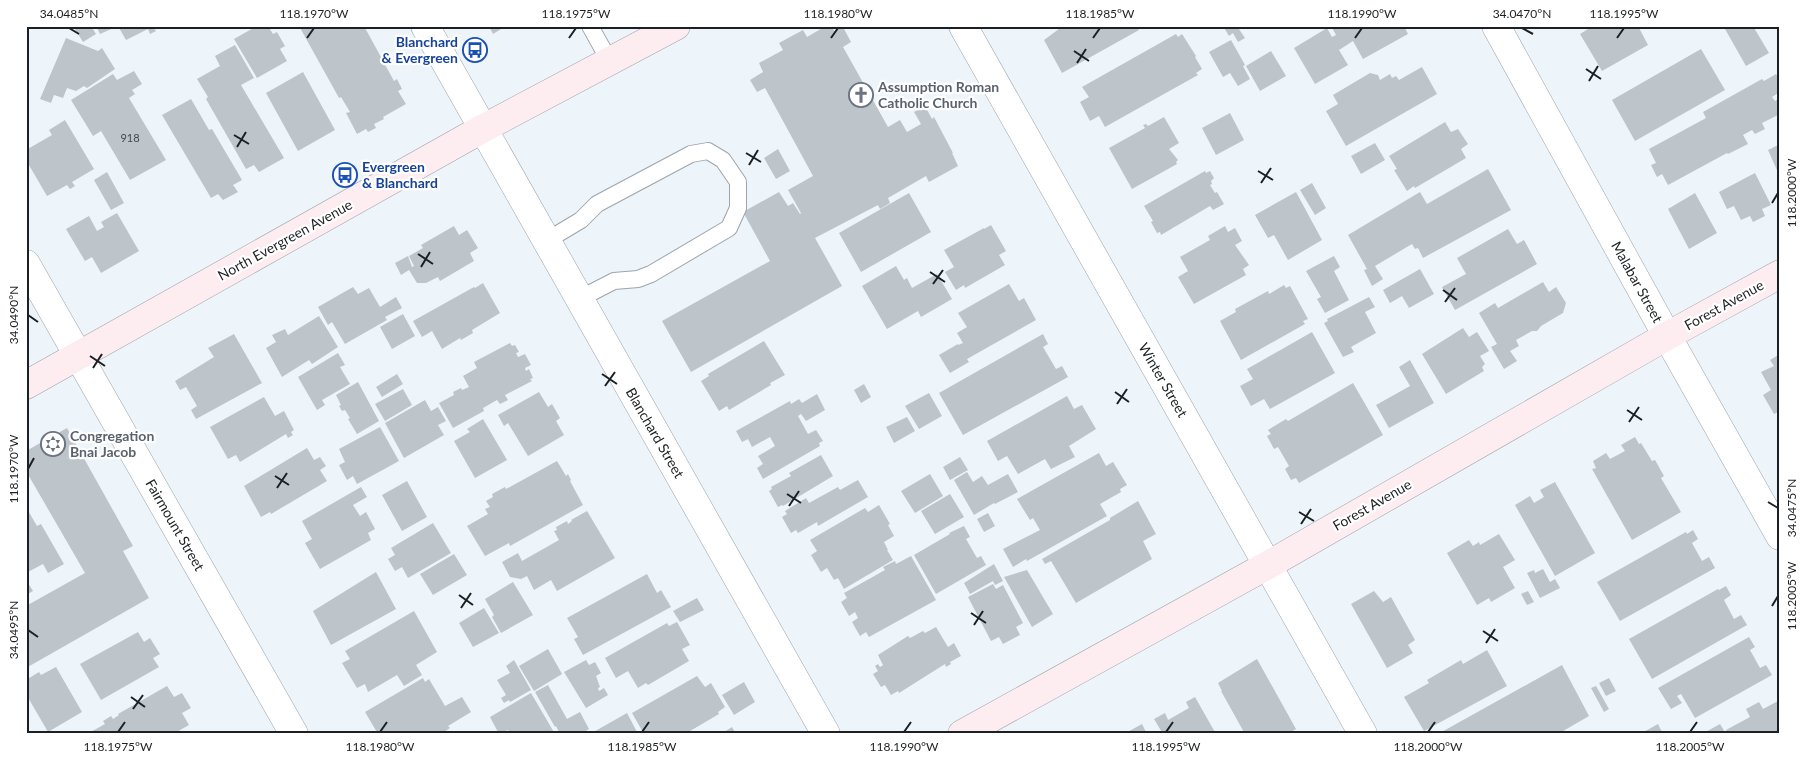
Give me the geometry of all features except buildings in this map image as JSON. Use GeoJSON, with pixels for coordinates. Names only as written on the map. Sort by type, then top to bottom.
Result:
{"type":"FeatureCollection","features":[{"type":"Feature","properties":{"kind":"street","name":"Blanchard Street"},"geometry":{"type":"LineString","coordinates":[[425,26],[826,734]]}},
{"type":"Feature","properties":{"kind":"street","name":"Winter Street"},"geometry":{"type":"LineString","coordinates":[[962,26],[1363,734]]}},
{"type":"Feature","properties":{"kind":"street","name":"Malabar Street"},"geometry":{"type":"LineString","coordinates":[[1496,26],[1780,536]]}},
{"type":"Feature","properties":{"kind":"street","name":"North Evergreen Avenue"},"geometry":{"type":"LineString","coordinates":[[26,385],[482,129],[610,62],[667,28]]}},
{"type":"Feature","properties":{"kind":"street","name":"Fairmount Street"},"geometry":{"type":"LineString","coordinates":[[26,264],[294,734]]}},
{"type":"Feature","properties":{"kind":"street","name":"Forest Avenue"},"geometry":{"type":"LineString","coordinates":[[962,734],[1268,565],[1667,336],[1780,274]]}},
{"type":"Feature","properties":{"kind":"lane"},"geometry":{"type":"LineString","coordinates":[[590,26],[610,62]]}},
{"type":"Feature","properties":{"kind":"lane"},"geometry":{"type":"LineString","coordinates":[[546,241],[584,217],[597,204],[691,154],[708,151],[723,160],[738,182],[738,208],[729,228],[651,274],[638,279],[617,281],[578,299]]}},
{"type":"Feature","properties":{"kind":"place","name":"Blanchard & Evergreen"},"geometry":{"type":"Point","coordinates":[475,50]}},
{"type":"Feature","properties":{"kind":"place","name":"Assumption Roman Catholic Church"},"geometry":{"type":"Point","coordinates":[861,95]}},
{"type":"Feature","properties":{"kind":"place","name":"Evergreen & Blanchard"},"geometry":{"type":"Point","coordinates":[345,175]}},
{"type":"Feature","properties":{"kind":"place","name":"Congregation Bnai Jacob"},"geometry":{"type":"Point","coordinates":[53,444]}}]}
